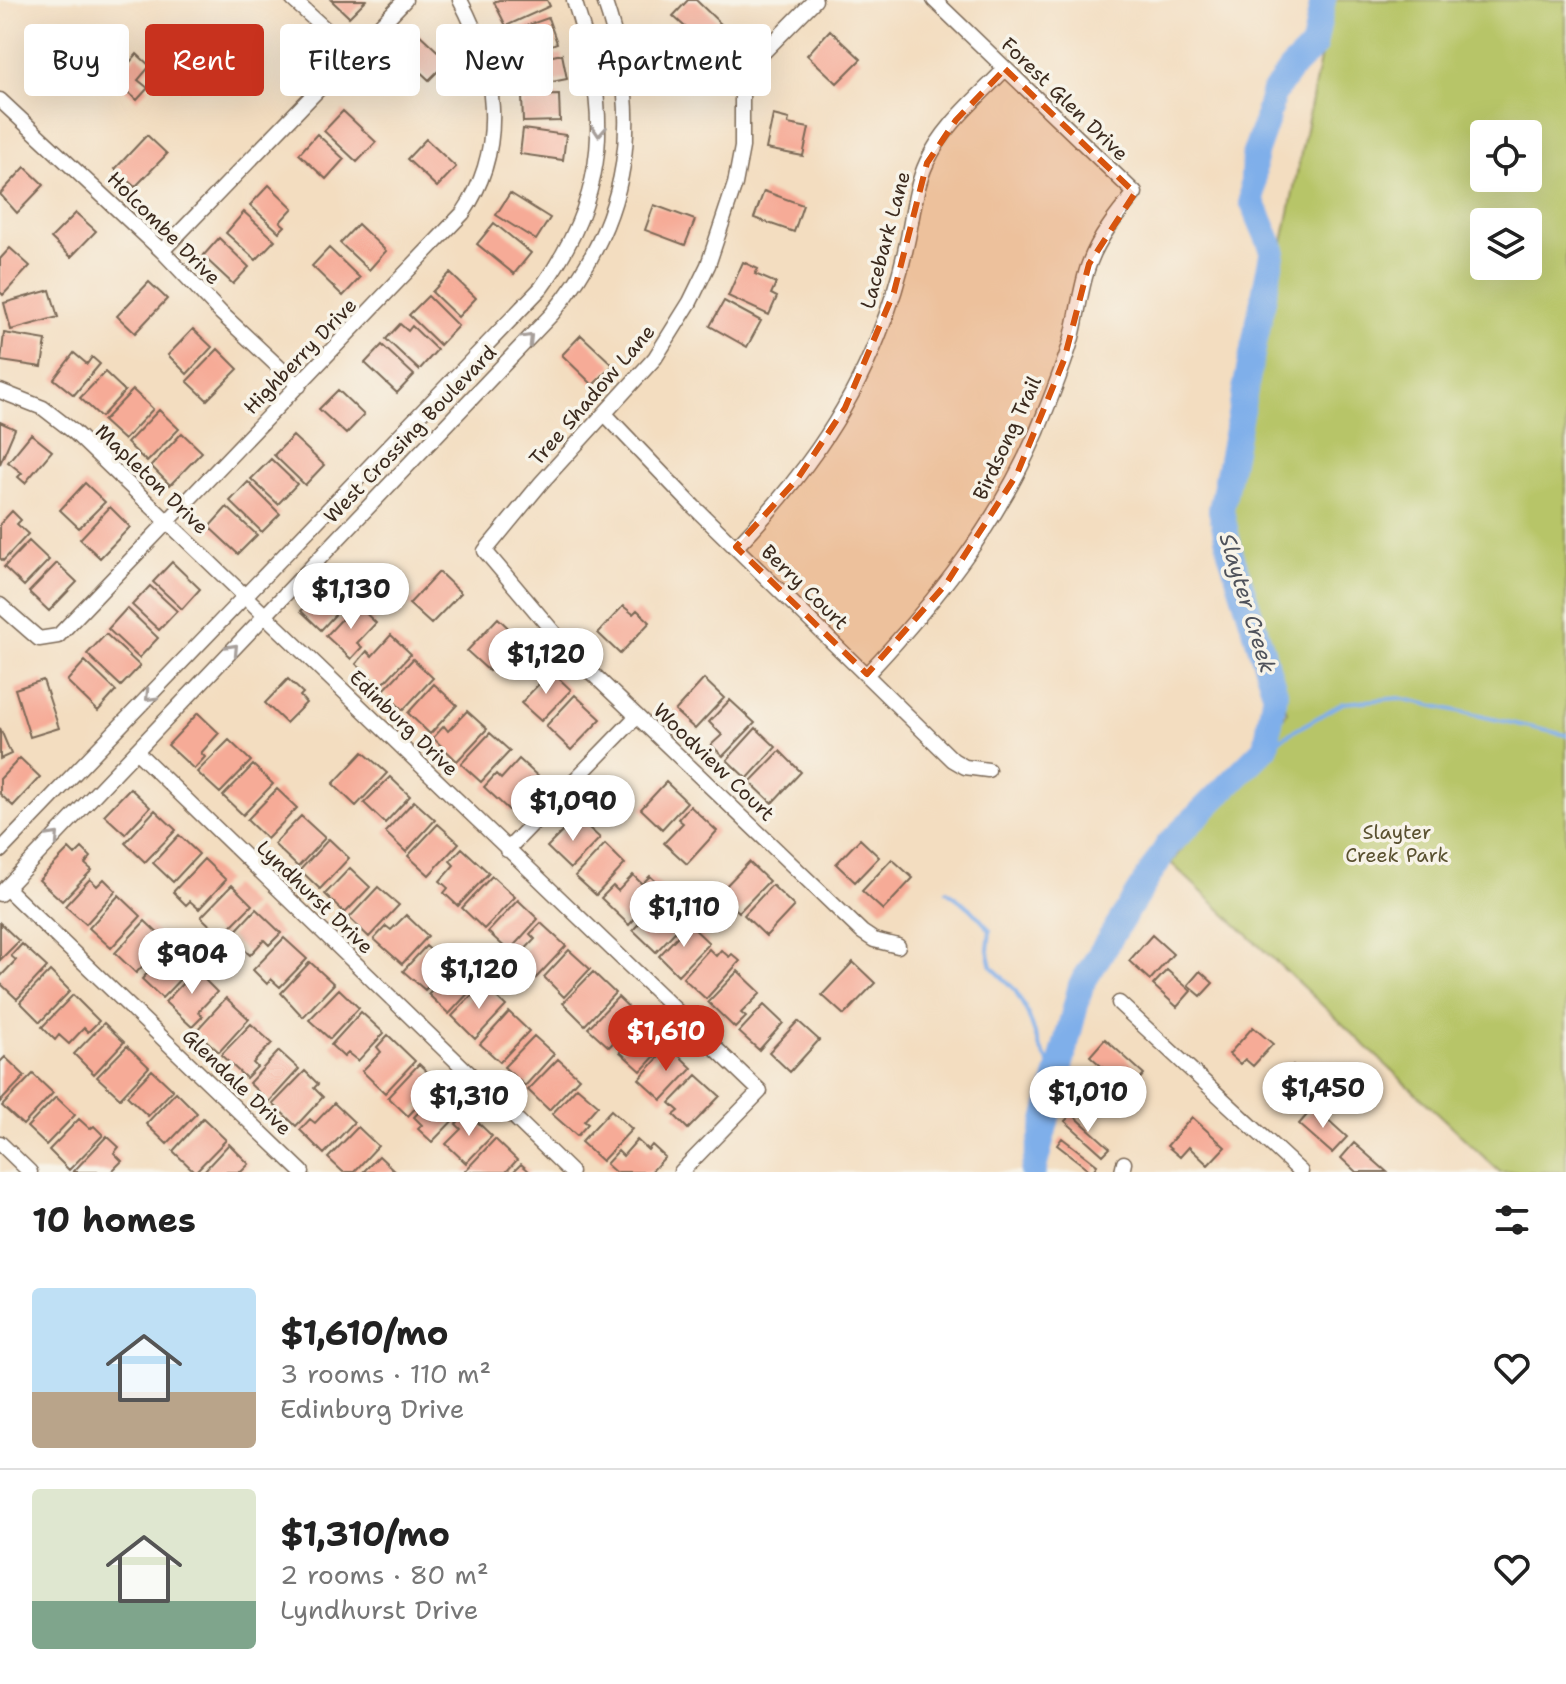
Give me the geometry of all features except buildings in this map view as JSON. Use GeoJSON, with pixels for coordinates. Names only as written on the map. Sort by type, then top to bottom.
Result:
{"type":"FeatureCollection","features":[{"type":"Feature","properties":{"kind":"street"},"geometry":{"type":"LineString","coordinates":[[293,0],[320,24]]}},
{"type":"Feature","properties":{"kind":"street"},"geometry":{"type":"LineString","coordinates":[[382,24],[405,0]]}},
{"type":"Feature","properties":{"kind":"street","name":"Highberry Drive"},"geometry":{"type":"LineString","coordinates":[[0,605],[39,639],[58,636],[463,213],[481,182],[492,144],[492,102],[480,47],[460,0]]}},
{"type":"Feature","properties":{"kind":"street","name":"West Crossing Boulevard"},"geometry":{"type":"LineString","coordinates":[[0,851],[541,288],[567,250],[585,208],[599,132],[593,64],[574,0]]}},
{"type":"Feature","properties":{"kind":"street","name":"West Crossing Boulevard"},"geometry":{"type":"LineString","coordinates":[[3,891],[573,289],[590,260],[613,207],[627,137],[625,75],[604,0]]}},
{"type":"Feature","properties":{"kind":"street","name":"Tree Shadow Lane"},"geometry":{"type":"LineString","coordinates":[[485,551],[669,338],[708,265],[739,167],[745,71],[815,0]]}},
{"type":"Feature","properties":{"kind":"street","name":"Forest Glen Drive"},"geometry":{"type":"LineString","coordinates":[[934,0],[1135,193]]}},
{"type":"Feature","properties":{"kind":"street","name":"Lacebark Lane"},"geometry":{"type":"LineString","coordinates":[[736,547],[798,478],[824,444],[845,408],[869,360],[891,302],[927,163],[956,120],[1005,69]]}},
{"type":"Feature","properties":{"kind":"street"},"geometry":{"type":"LineString","coordinates":[[162,251],[312,96]]}},
{"type":"Feature","properties":{"kind":"street","name":"Holcombe Drive"},"geometry":{"type":"LineString","coordinates":[[0,100],[162,251],[221,313],[299,386]]}},
{"type":"Feature","properties":{"kind":"street","name":"Birdsong Trail"},"geometry":{"type":"LineString","coordinates":[[867,674],[916,622],[946,584],[984,532],[1017,474],[1037,432],[1064,360],[1089,264],[1110,224],[1135,193]]}},
{"type":"Feature","properties":{"kind":"street","name":"Mapleton Drive"},"geometry":{"type":"LineString","coordinates":[[0,391],[26,400],[58,419],[264,615]]}},
{"type":"Feature","properties":{"kind":"street","name":"Berry Court"},"geometry":{"type":"LineString","coordinates":[[605,414],[953,760],[965,767],[988,770]]}},
{"type":"Feature","properties":{"kind":"street","name":"Woodview Court"},"geometry":{"type":"LineString","coordinates":[[485,551],[555,635],[862,932],[874,940],[898,946]]}},
{"type":"Feature","properties":{"kind":"street","name":"Edinburg Drive"},"geometry":{"type":"LineString","coordinates":[[264,615],[760,1091],[681,1172]]}},
{"type":"Feature","properties":{"kind":"street"},"geometry":{"type":"LineString","coordinates":[[507,850],[637,716]]}},
{"type":"Feature","properties":{"kind":"street","name":"Lyndhurst Drive"},"geometry":{"type":"LineString","coordinates":[[136,751],[571,1172]]}},
{"type":"Feature","properties":{"kind":"street","name":"Glendale Drive"},"geometry":{"type":"LineString","coordinates":[[3,891],[302,1172]]}},
{"type":"Feature","properties":{"kind":"street"},"geometry":{"type":"LineString","coordinates":[[1119,1003],[1301,1172]]}},
{"type":"Feature","properties":{"kind":"street"},"geometry":{"type":"LineString","coordinates":[[0,1143],[30,1172]]}},
{"type":"Feature","properties":{"kind":"highlighted area"},"geometry":{"type":"Polygon","coordinates":[[[1005,69],[1135,193],[1089,264],[1064,360],[1017,474],[946,584],[867,674],[736,547],[798,478],[845,408],[894,292],[927,163],[956,120],[1005,69]]]}},
{"type":"Feature","properties":{"kind":"green space","name":"Slayter Creek Park"},"geometry":{"type":"Polygon","coordinates":[[[1332,0],[1566,0],[1566,1172],[1500,1172],[1171,863],[1287,712],[1227,519],[1332,0]]]}},
{"type":"Feature","properties":{"kind":"waterway","name":"Slayter Creek"},"geometry":{"type":"LineString","coordinates":[[1269,109],[1273,94],[1290,70],[1314,46],[1323,0]]}},
{"type":"Feature","properties":{"kind":"waterway","name":"Slayter Creek"},"geometry":{"type":"LineString","coordinates":[[1033,1172],[1081,985],[1168,845],[1266,747],[1275,692],[1230,551],[1221,510],[1273,250],[1252,201],[1254,156],[1267,119]]}},
{"type":"Feature","properties":{"kind":"waterway"},"geometry":{"type":"LineString","coordinates":[[1266,747],[1343,703],[1399,698],[1566,735]]}},
{"type":"Feature","properties":{"kind":"waterway"},"geometry":{"type":"LineString","coordinates":[[947,891],[970,908],[990,930],[988,950],[992,967],[1015,990],[1028,1014],[1040,1048],[1057,1076]]}}]}
